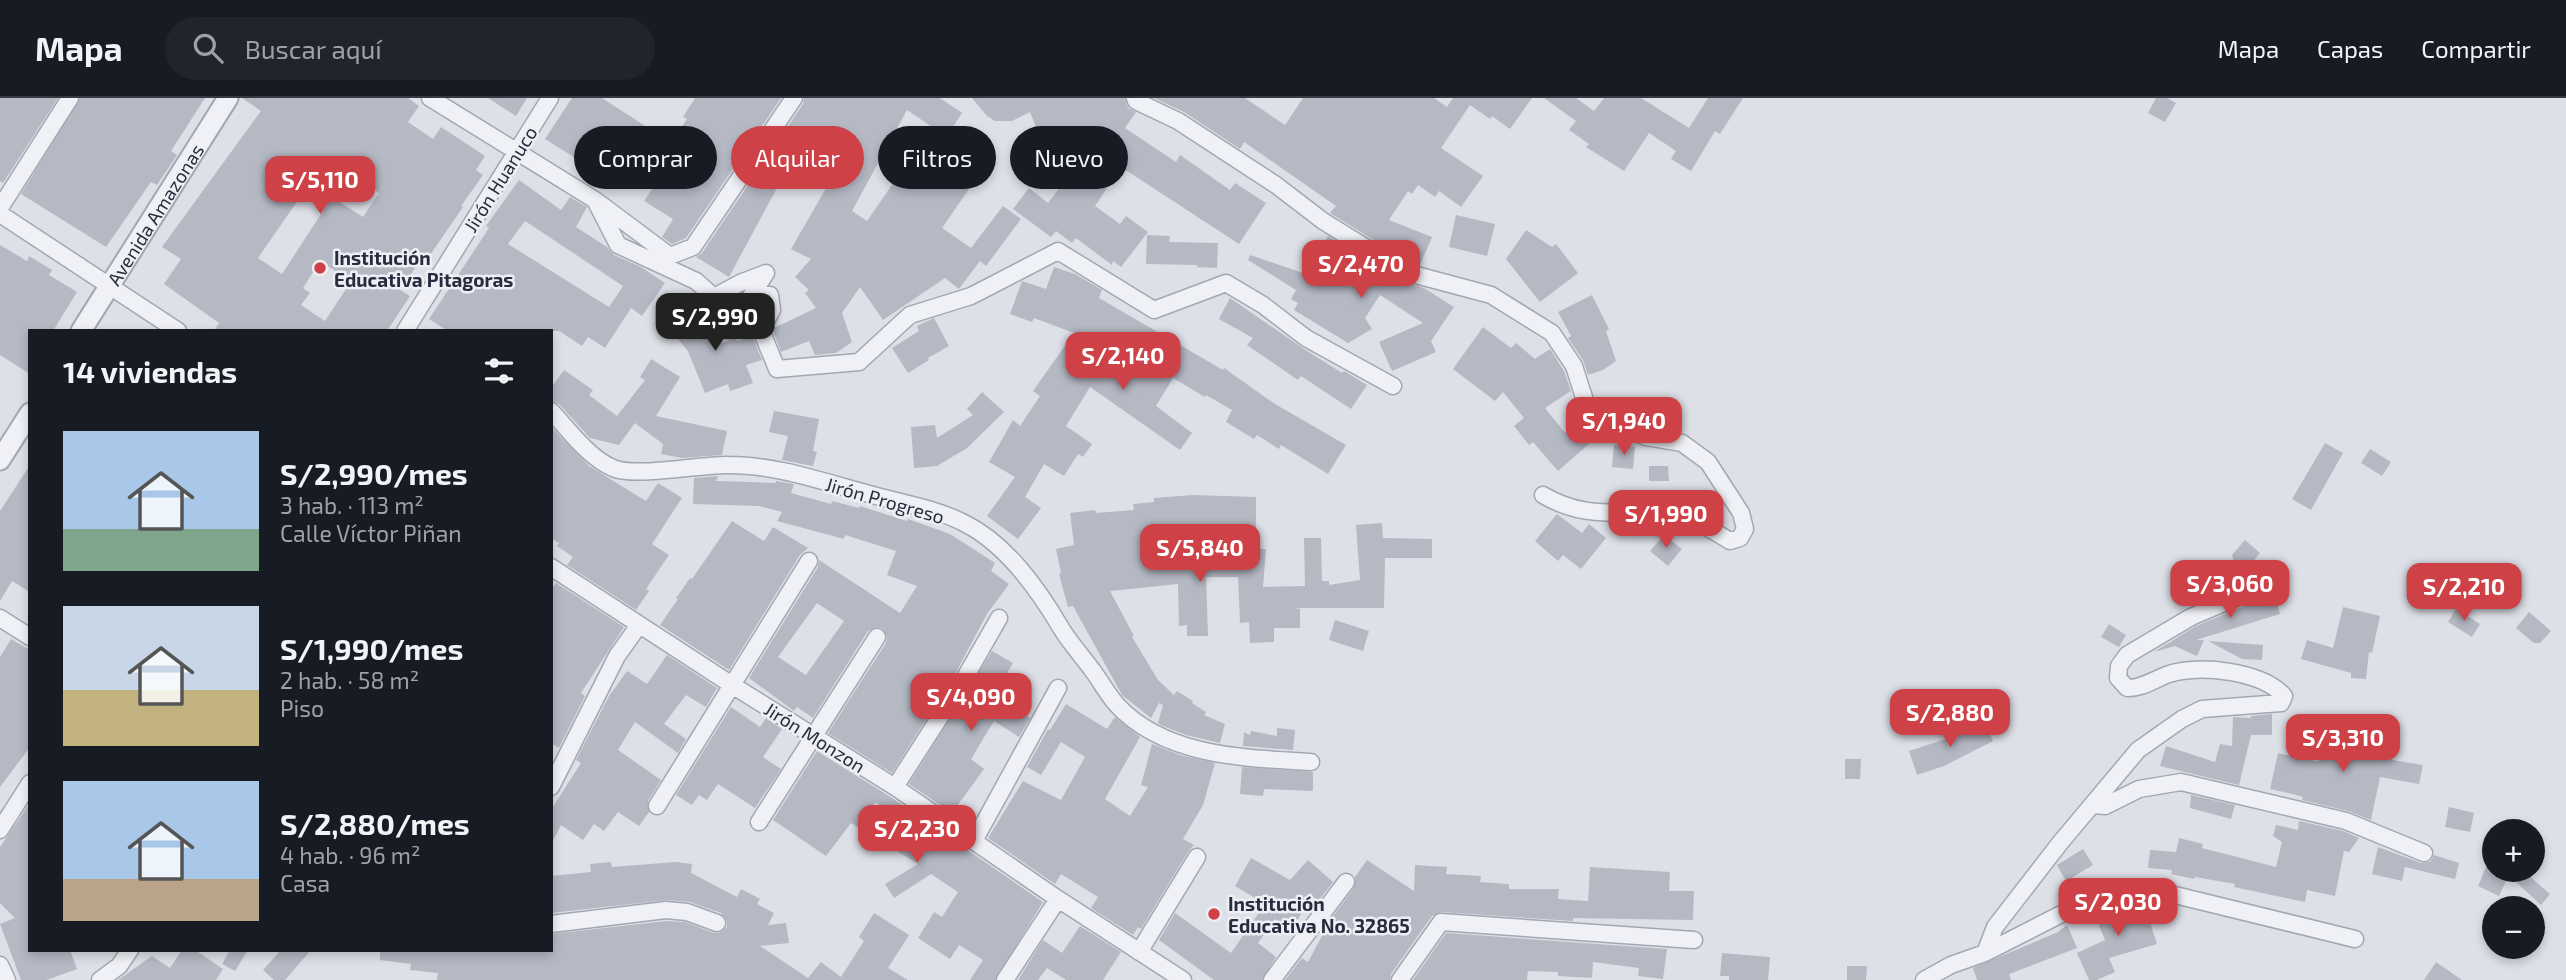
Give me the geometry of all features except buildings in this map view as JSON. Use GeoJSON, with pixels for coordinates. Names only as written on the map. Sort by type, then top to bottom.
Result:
{"type":"FeatureCollection","features":[{"type":"Feature","properties":{"kind":"street"},"geometry":{"type":"LineString","coordinates":[[0,208],[70,98]]}},
{"type":"Feature","properties":{"kind":"street","name":"Avenida Amazonas"},"geometry":{"type":"LineString","coordinates":[[82,329],[228,98]]}},
{"type":"Feature","properties":{"kind":"street"},"geometry":{"type":"LineString","coordinates":[[430,98],[595,200],[670,256],[694,247],[794,98]]}},
{"type":"Feature","properties":{"kind":"street","name":"Jirón Huanuco"},"geometry":{"type":"LineString","coordinates":[[406,329],[551,98]]}},
{"type":"Feature","properties":{"kind":"street"},"geometry":{"type":"LineString","coordinates":[[1136,99],[1178,121],[1276,185],[1323,221],[1405,272],[1491,295],[1552,333],[1574,366],[1587,407],[1598,415],[1618,419],[1646,437],[1682,443],[1700,455],[1716,471],[1741,513],[1745,529],[1740,538],[1730,541],[1697,523],[1676,516],[1576,510],[1543,495]]}},
{"type":"Feature","properties":{"kind":"street"},"geometry":{"type":"LineString","coordinates":[[595,200],[618,245],[696,281],[714,298],[740,283],[766,273],[729,330],[762,295],[770,295],[772,310],[761,330],[778,369],[859,362],[909,315],[971,296],[1058,251],[1154,310],[1226,283],[1263,305],[1306,338],[1393,386]]}},
{"type":"Feature","properties":{"kind":"street"},"geometry":{"type":"LineString","coordinates":[[0,214],[175,329]]}},
{"type":"Feature","properties":{"kind":"street","name":"Jirón Progreso"},"geometry":{"type":"LineString","coordinates":[[553,413],[598,458],[615,469],[640,471],[730,465],[775,469],[930,510],[967,524],[1004,552],[1022,570],[1045,600],[1069,641],[1118,705],[1143,726],[1174,742],[1206,751],[1251,758],[1311,762]]}},
{"type":"Feature","properties":{"kind":"street"},"geometry":{"type":"LineString","coordinates":[[0,460],[28,416]]}},
{"type":"Feature","properties":{"kind":"street"},"geometry":{"type":"LineString","coordinates":[[657,806],[809,561]]}},
{"type":"Feature","properties":{"kind":"street","name":"Jirón Monzon"},"geometry":{"type":"LineString","coordinates":[[553,570],[895,787],[1058,899],[1183,980]]}},
{"type":"Feature","properties":{"kind":"street"},"geometry":{"type":"LineString","coordinates":[[1985,953],[1995,927],[2131,757],[2182,719],[2202,709],[2281,703],[2284,696],[2278,690],[2249,676],[2201,669],[2171,673],[2134,689],[2127,688],[2118,678],[2119,666],[2127,655],[2190,617],[2238,597]]}},
{"type":"Feature","properties":{"kind":"street"},"geometry":{"type":"LineString","coordinates":[[0,618],[28,636]]}},
{"type":"Feature","properties":{"kind":"street"},"geometry":{"type":"LineString","coordinates":[[895,787],[963,681],[999,618]]}},
{"type":"Feature","properties":{"kind":"street"},"geometry":{"type":"LineString","coordinates":[[553,783],[617,656],[639,625]]}},
{"type":"Feature","properties":{"kind":"street"},"geometry":{"type":"LineString","coordinates":[[759,822],[877,637]]}},
{"type":"Feature","properties":{"kind":"street"},"geometry":{"type":"LineString","coordinates":[[974,841],[1058,688]]}},
{"type":"Feature","properties":{"kind":"street"},"geometry":{"type":"LineString","coordinates":[[2093,805],[2105,806],[2140,789],[2181,782],[2346,821],[2424,853]]}},
{"type":"Feature","properties":{"kind":"street"},"geometry":{"type":"LineString","coordinates":[[0,830],[28,786]]}},
{"type":"Feature","properties":{"kind":"street"},"geometry":{"type":"LineString","coordinates":[[1139,952],[1197,857]]}},
{"type":"Feature","properties":{"kind":"street"},"geometry":{"type":"LineString","coordinates":[[1272,980],[1346,882]]}},
{"type":"Feature","properties":{"kind":"street"},"geometry":{"type":"LineString","coordinates":[[1924,980],[1951,965],[1985,953],[2077,906],[2119,895],[2140,893],[2175,895],[2355,939]]}},
{"type":"Feature","properties":{"kind":"street"},"geometry":{"type":"LineString","coordinates":[[1005,980],[1058,899]]}},
{"type":"Feature","properties":{"kind":"street"},"geometry":{"type":"LineString","coordinates":[[553,924],[666,910],[687,912],[717,923]]}},
{"type":"Feature","properties":{"kind":"street"},"geometry":{"type":"LineString","coordinates":[[1400,980],[1441,922],[1695,940]]}},
{"type":"Feature","properties":{"kind":"street"},"geometry":{"type":"LineString","coordinates":[[100,980],[119,966],[129,952]]}},
{"type":"Feature","properties":{"kind":"street"},"geometry":{"type":"LineString","coordinates":[[0,965],[7,980]]}},
{"type":"Feature","properties":{"kind":"place","name":"Institución Educativa Pitagoras"},"geometry":{"type":"Point","coordinates":[320,268]}},
{"type":"Feature","properties":{"kind":"place","name":"Institución Educativa No. 32865"},"geometry":{"type":"Point","coordinates":[1214,914]}}]}
